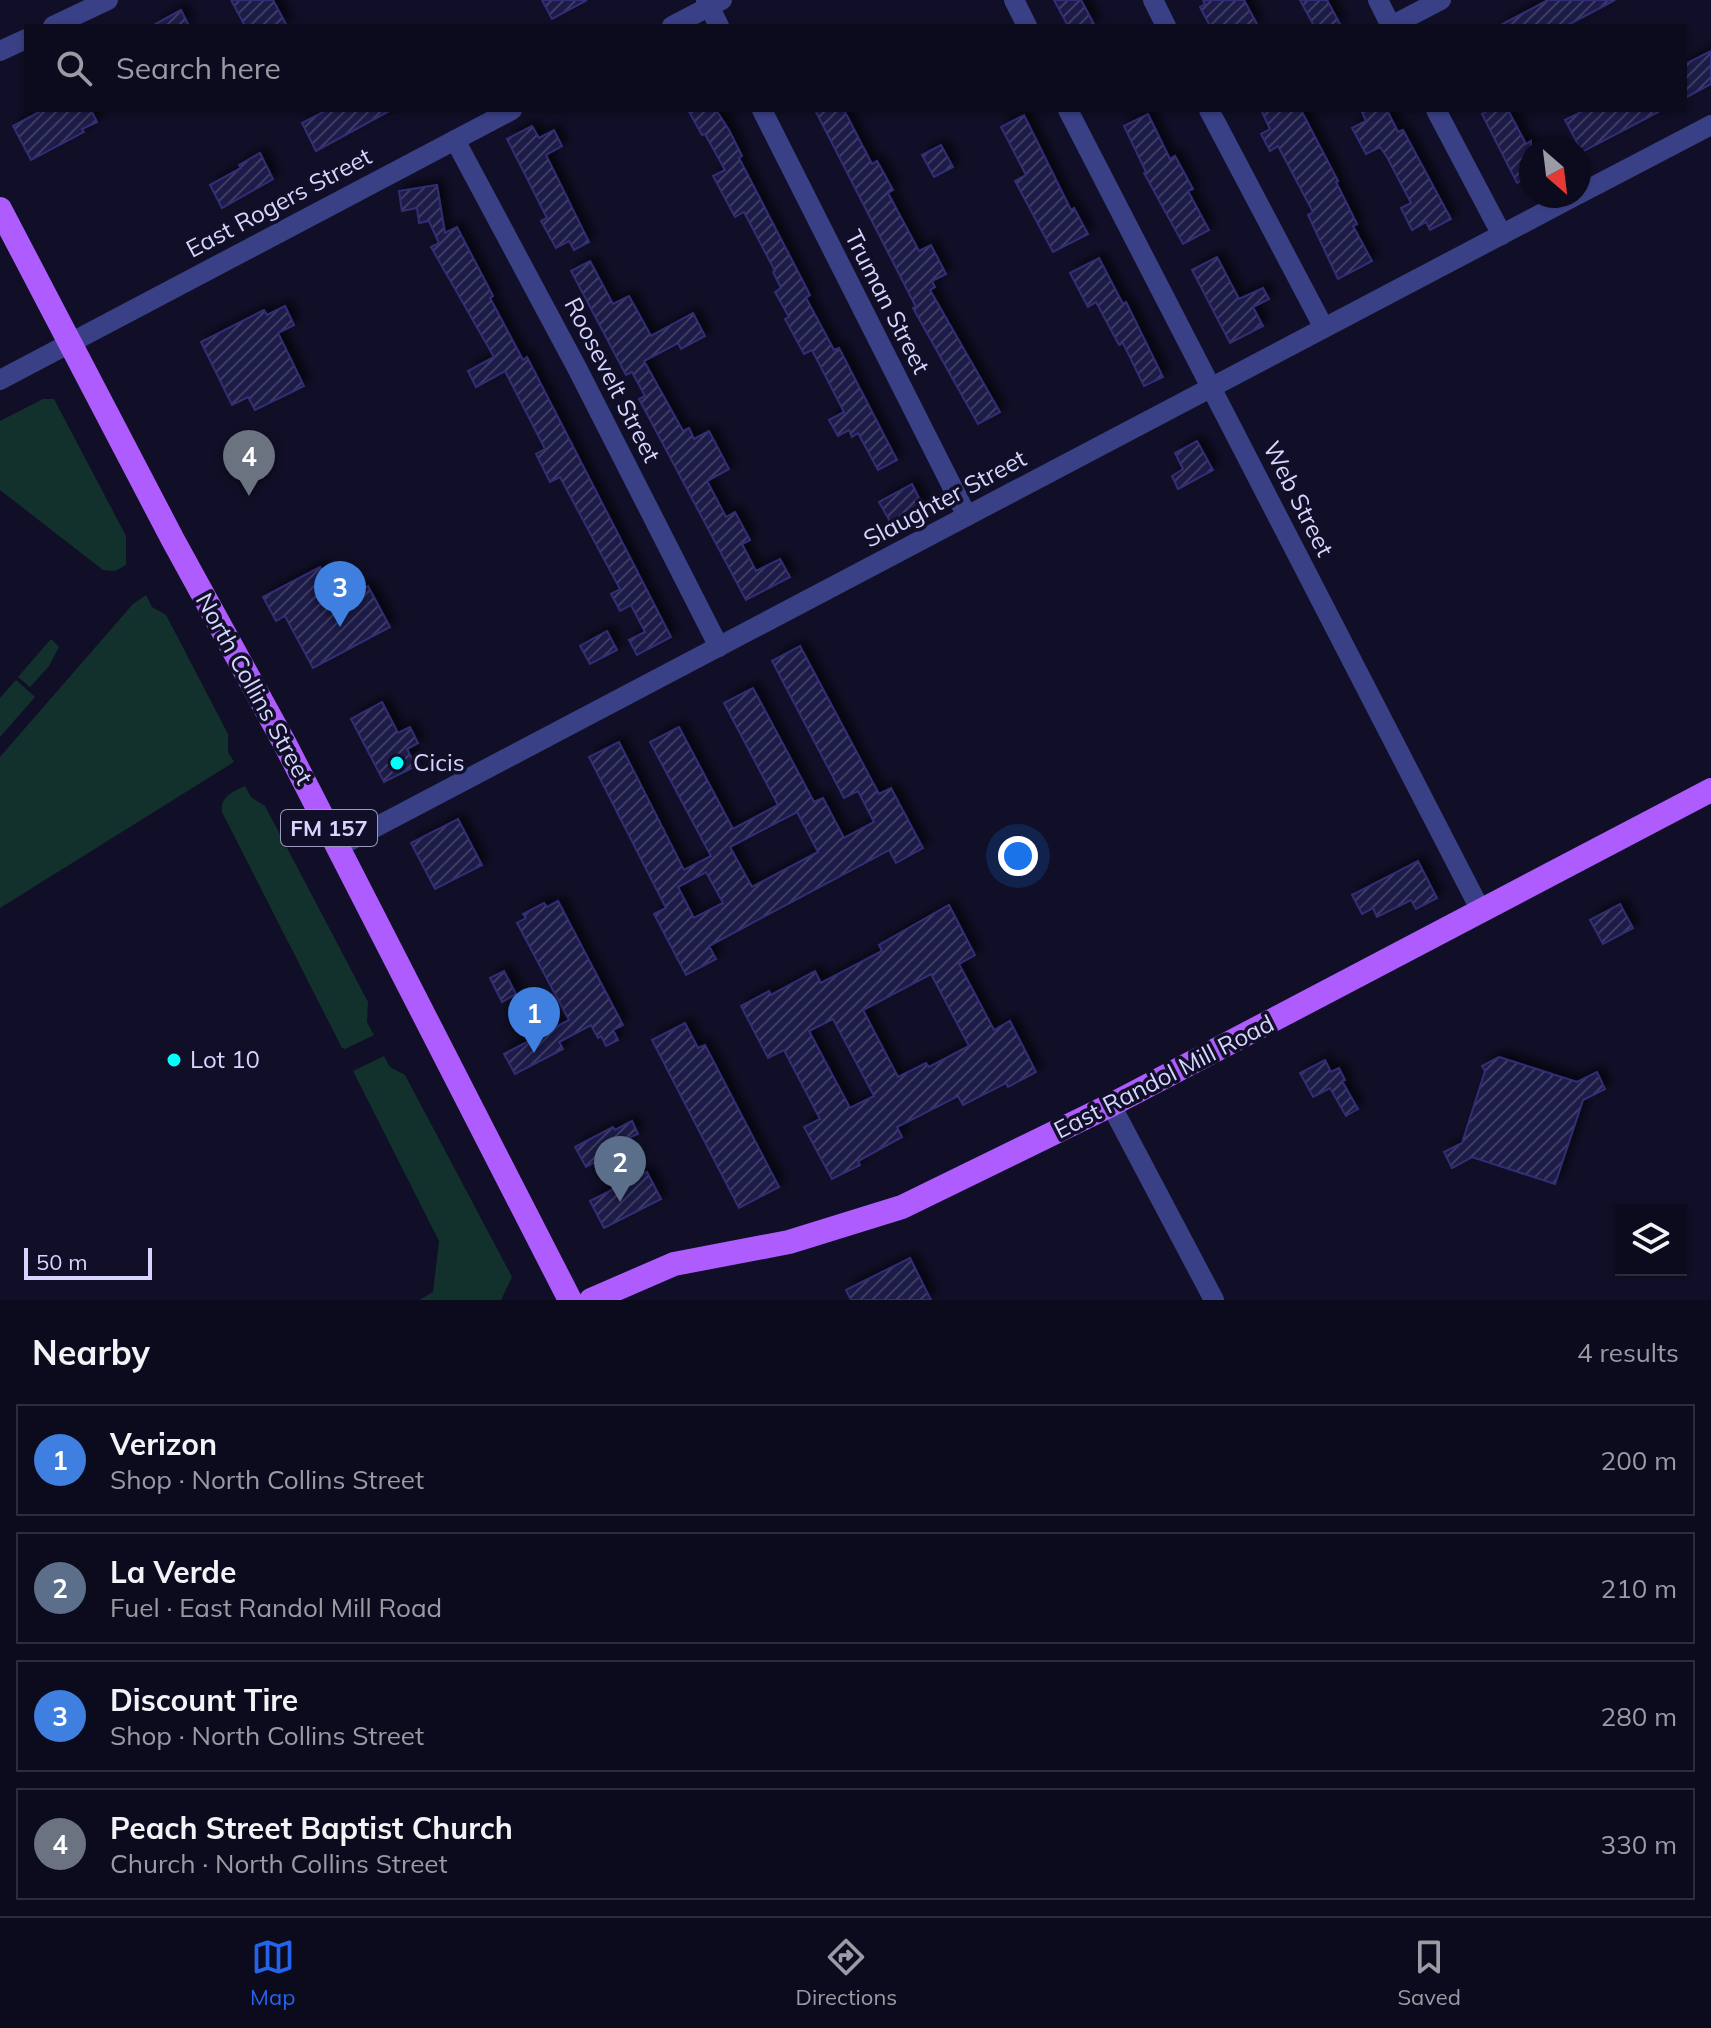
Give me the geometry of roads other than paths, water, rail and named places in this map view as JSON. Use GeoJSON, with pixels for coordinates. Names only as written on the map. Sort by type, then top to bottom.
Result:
{"type":"FeatureCollection","features":[{"type":"Feature","properties":{"kind":"main road","name":"North Collins Street"},"geometry":{"type":"LineString","coordinates":[[0,209],[173,540],[285,744],[570,1300]]}},
{"type":"Feature","properties":{"kind":"main road","name":"East Randol Mill Road"},"geometry":{"type":"LineString","coordinates":[[591,1300],[674,1264],[789,1242],[902,1207],[1111,1105],[1711,790]]}},
{"type":"Feature","properties":{"kind":"street"},"geometry":{"type":"LineString","coordinates":[[57,24],[108,0]]}},
{"type":"Feature","properties":{"kind":"street"},"geometry":{"type":"LineString","coordinates":[[1014,0],[1026,24]]}},
{"type":"Feature","properties":{"kind":"street"},"geometry":{"type":"LineString","coordinates":[[1153,0],[1165,24]]}},
{"type":"Feature","properties":{"kind":"street"},"geometry":{"type":"LineString","coordinates":[[1378,0],[1390,24]]}},
{"type":"Feature","properties":{"kind":"street"},"geometry":{"type":"LineString","coordinates":[[1395,24],[1441,0]]}},
{"type":"Feature","properties":{"kind":"street"},"geometry":{"type":"LineString","coordinates":[[675,24],[713,2],[718,24]]}},
{"type":"Feature","properties":{"kind":"street"},"geometry":{"type":"LineString","coordinates":[[0,51],[24,40]]}},
{"type":"Feature","properties":{"kind":"street","name":"East Rogers Street"},"geometry":{"type":"LineString","coordinates":[[0,380],[508,112]]}},
{"type":"Feature","properties":{"kind":"street","name":"Truman Street"},"geometry":{"type":"LineString","coordinates":[[763,112],[967,516]]}},
{"type":"Feature","properties":{"kind":"street","name":"Web Street"},"geometry":{"type":"LineString","coordinates":[[1069,112],[1481,911]]}},
{"type":"Feature","properties":{"kind":"street"},"geometry":{"type":"LineString","coordinates":[[1210,112],[1324,328]]}},
{"type":"Feature","properties":{"kind":"street"},"geometry":{"type":"LineString","coordinates":[[1437,112],[1502,235]]}},
{"type":"Feature","properties":{"kind":"street","name":"Slaughter Street"},"geometry":{"type":"LineString","coordinates":[[1591,188],[1711,125]]}},
{"type":"Feature","properties":{"kind":"street","name":"Roosevelt Street"},"geometry":{"type":"LineString","coordinates":[[455,140],[577,368],[719,647]]}},
{"type":"Feature","properties":{"kind":"street","name":"Slaughter Street"},"geometry":{"type":"LineString","coordinates":[[338,847],[1553,208]]}},
{"type":"Feature","properties":{"kind":"street"},"geometry":{"type":"LineString","coordinates":[[1111,1105],[1214,1300]]}},
{"type":"Feature","properties":{"kind":"place","name":"Peach Street Baptist Church"},"geometry":{"type":"Point","coordinates":[249,496]}},
{"type":"Feature","properties":{"kind":"place","name":"Discount Tire"},"geometry":{"type":"Point","coordinates":[340,627]}},
{"type":"Feature","properties":{"kind":"place","name":"Cicis"},"geometry":{"type":"Point","coordinates":[397,763]}},
{"type":"Feature","properties":{"kind":"place","name":"Verizon"},"geometry":{"type":"Point","coordinates":[534,1053]}},
{"type":"Feature","properties":{"kind":"place","name":"Lot 10"},"geometry":{"type":"Point","coordinates":[174,1060]}},
{"type":"Feature","properties":{"kind":"place","name":"La Verde"},"geometry":{"type":"Point","coordinates":[620,1202]}}]}
